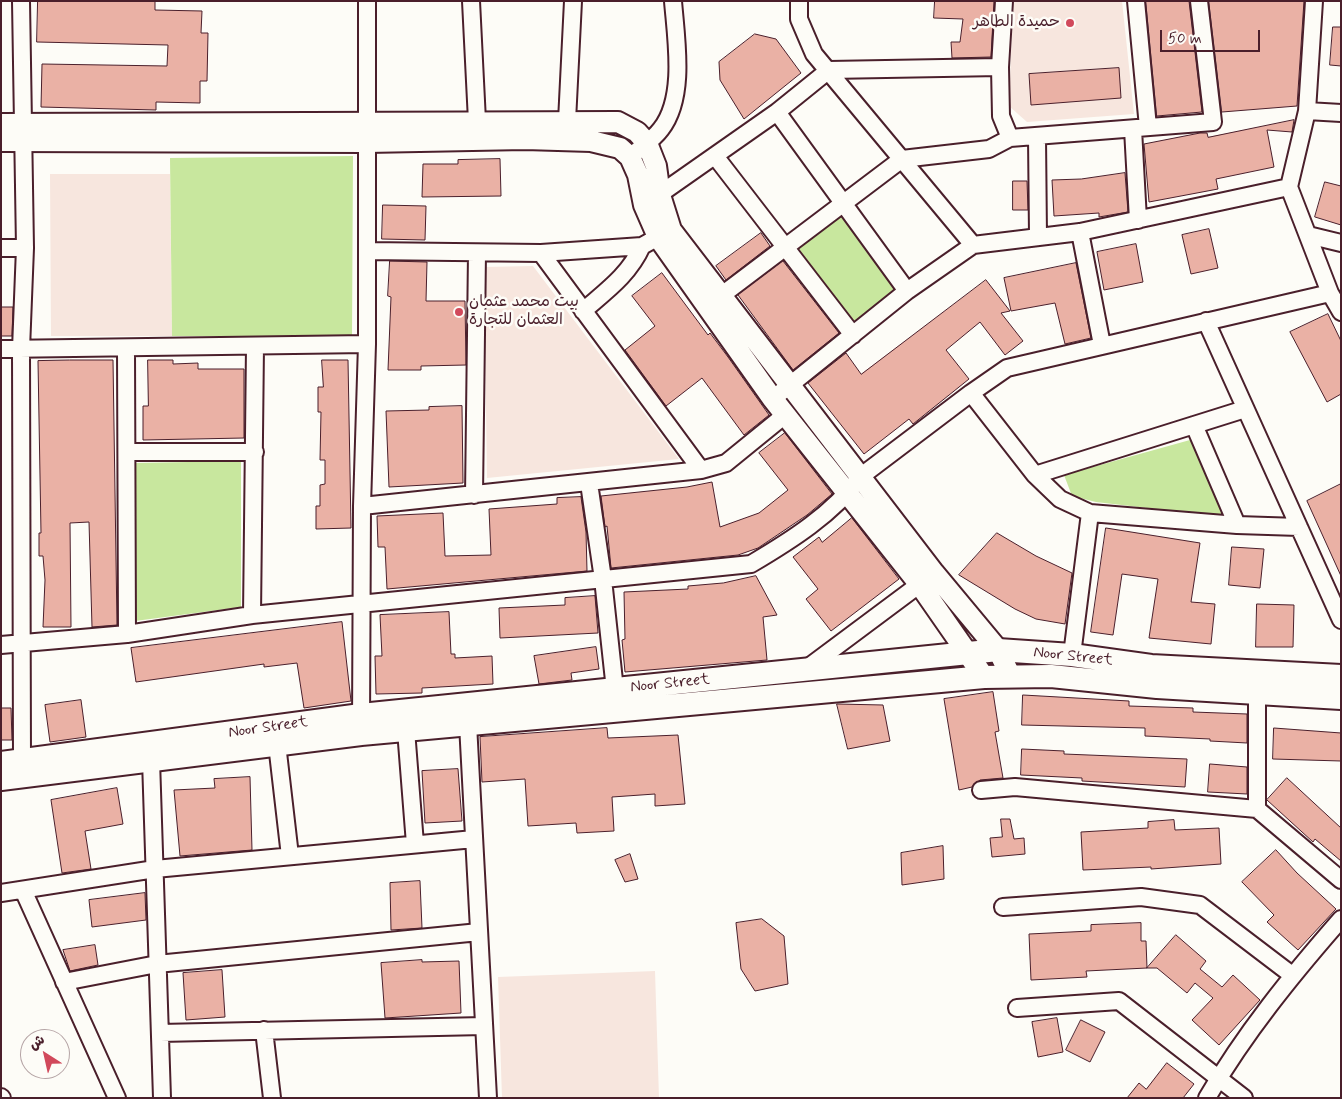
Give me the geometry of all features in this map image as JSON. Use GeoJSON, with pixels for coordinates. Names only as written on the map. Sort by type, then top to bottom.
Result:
{"type":"FeatureCollection","features":[{"type":"Feature","properties":{"kind":"main road","name":"Noor Street"},"geometry":{"type":"LineString","coordinates":[[12,761],[361,725],[615,690],[998,650],[1072,655],[1151,666],[1341,676]]}},
{"type":"Feature","properties":{"kind":"main road","name":"Noor Street"},"geometry":{"type":"LineString","coordinates":[[1,779],[277,744],[361,725],[406,730],[984,677],[1051,676],[1157,687],[1341,698]]}},
{"type":"Feature","properties":{"kind":"street"},"geometry":{"type":"LineString","coordinates":[[12,761],[22,645],[21,349],[26,248],[21,1]]}},
{"type":"Feature","properties":{"kind":"street"},"geometry":{"type":"LineString","coordinates":[[361,725],[362,506],[367,344],[367,1]]}},
{"type":"Feature","properties":{"kind":"street"},"geometry":{"type":"LineString","coordinates":[[471,1],[477,121]]}},
{"type":"Feature","properties":{"kind":"street"},"geometry":{"type":"LineString","coordinates":[[567,120],[573,1]]}},
{"type":"Feature","properties":{"kind":"street"},"geometry":{"type":"LineString","coordinates":[[630,157],[662,128],[672,105],[677,80],[673,1]]}},
{"type":"Feature","properties":{"kind":"street"},"geometry":{"type":"LineString","coordinates":[[799,1],[800,19],[814,54],[973,245]]}},
{"type":"Feature","properties":{"kind":"street"},"geometry":{"type":"LineString","coordinates":[[1004,1],[1000,67],[1001,116],[1010,138]]}},
{"type":"Feature","properties":{"kind":"street"},"geometry":{"type":"LineString","coordinates":[[1136,1],[1141,128],[1138,220]]}},
{"type":"Feature","properties":{"kind":"street"},"geometry":{"type":"LineString","coordinates":[[722,295],[902,158],[988,149],[1010,138],[1213,122],[1199,1]]}},
{"type":"Feature","properties":{"kind":"street"},"geometry":{"type":"LineString","coordinates":[[1314,1],[1307,111],[1289,186],[1330,292],[1341,312]]}},
{"type":"Feature","properties":{"kind":"street"},"geometry":{"type":"LineString","coordinates":[[652,200],[777,112],[829,70],[1000,67]]}},
{"type":"Feature","properties":{"kind":"street"},"geometry":{"type":"LineString","coordinates":[[1307,111],[1341,113]]}},
{"type":"Feature","properties":{"kind":"street"},"geometry":{"type":"LineString","coordinates":[[777,112],[907,291]]}},
{"type":"Feature","properties":{"kind":"street"},"geometry":{"type":"LineString","coordinates":[[367,133],[477,121],[567,120],[618,122],[637,132],[647,143],[656,166],[652,200],[657,238],[785,416],[847,495],[998,650],[1011,676]]}},
{"type":"Feature","properties":{"kind":"street"},"geometry":{"type":"LineString","coordinates":[[1,124],[23,132],[367,133],[591,141],[620,148],[630,157],[652,200]]}},
{"type":"Feature","properties":{"kind":"street"},"geometry":{"type":"LineString","coordinates":[[1,141],[23,132]]}},
{"type":"Feature","properties":{"kind":"street"},"geometry":{"type":"LineString","coordinates":[[1037,137],[1038,236]]}},
{"type":"Feature","properties":{"kind":"street"},"geometry":{"type":"LineString","coordinates":[[715,156],[784,248],[853,335]]}},
{"type":"Feature","properties":{"kind":"street"},"geometry":{"type":"LineString","coordinates":[[772,398],[907,291],[973,245],[1080,232],[1289,186]]}},
{"type":"Feature","properties":{"kind":"street"},"geometry":{"type":"LineString","coordinates":[[1080,232],[1102,345]]}},
{"type":"Feature","properties":{"kind":"street"},"geometry":{"type":"LineString","coordinates":[[1308,235],[1341,243]]}},
{"type":"Feature","properties":{"kind":"street"},"geometry":{"type":"LineString","coordinates":[[367,252],[542,253],[657,238],[722,295],[860,477],[927,579],[984,677]]}},
{"type":"Feature","properties":{"kind":"street"},"geometry":{"type":"LineString","coordinates":[[583,311],[621,279],[657,238]]}},
{"type":"Feature","properties":{"kind":"street"},"geometry":{"type":"LineString","coordinates":[[1,248],[26,248]]}},
{"type":"Feature","properties":{"kind":"street"},"geometry":{"type":"LineString","coordinates":[[474,494],[477,253]]}},
{"type":"Feature","properties":{"kind":"street"},"geometry":{"type":"LineString","coordinates":[[542,253],[701,470]]}},
{"type":"Feature","properties":{"kind":"street"},"geometry":{"type":"LineString","coordinates":[[1,645],[22,645],[127,634],[252,615],[751,564],[781,547],[847,495],[860,477],[1007,368],[1330,292]]}},
{"type":"Feature","properties":{"kind":"street"},"geometry":{"type":"LineString","coordinates":[[1206,321],[1341,620]]}},
{"type":"Feature","properties":{"kind":"street"},"geometry":{"type":"LineString","coordinates":[[1,349],[126,349],[367,344]]}},
{"type":"Feature","properties":{"kind":"street"},"geometry":{"type":"LineString","coordinates":[[252,615],[255,346]]}},
{"type":"Feature","properties":{"kind":"street"},"geometry":{"type":"LineString","coordinates":[[126,349],[127,634]]}},
{"type":"Feature","properties":{"kind":"street"},"geometry":{"type":"LineString","coordinates":[[971,393],[1035,475],[1060,499],[1090,513],[1237,525],[1299,527]]}},
{"type":"Feature","properties":{"kind":"street"},"geometry":{"type":"LineString","coordinates":[[1035,475],[1246,409]]}},
{"type":"Feature","properties":{"kind":"street"},"geometry":{"type":"LineString","coordinates":[[362,506],[701,470],[726,463],[785,416]]}},
{"type":"Feature","properties":{"kind":"street"},"geometry":{"type":"LineString","coordinates":[[1194,425],[1237,525]]}},
{"type":"Feature","properties":{"kind":"street"},"geometry":{"type":"LineString","coordinates":[[127,452],[255,452]]}},
{"type":"Feature","properties":{"kind":"street"},"geometry":{"type":"LineString","coordinates":[[589,483],[604,579],[615,690]]}},
{"type":"Feature","properties":{"kind":"street"},"geometry":{"type":"LineString","coordinates":[[1072,655],[1090,513]]}},
{"type":"Feature","properties":{"kind":"street"},"geometry":{"type":"LineString","coordinates":[[804,671],[927,579]]}},
{"type":"Feature","properties":{"kind":"street"},"geometry":{"type":"LineString","coordinates":[[1257,693],[1257,809]]}},
{"type":"Feature","properties":{"kind":"street"},"geometry":{"type":"LineString","coordinates":[[468,724],[488,1098]]}},
{"type":"Feature","properties":{"kind":"street"},"geometry":{"type":"LineString","coordinates":[[406,730],[415,844]]}},
{"type":"Feature","properties":{"kind":"street"},"geometry":{"type":"LineString","coordinates":[[277,744],[290,856]]}},
{"type":"Feature","properties":{"kind":"street"},"geometry":{"type":"LineString","coordinates":[[151,760],[162,1098]]}},
{"type":"Feature","properties":{"kind":"street"},"geometry":{"type":"LineString","coordinates":[[981,790],[1015,787],[1257,809],[1341,880]]}},
{"type":"Feature","properties":{"kind":"street"},"geometry":{"type":"LineString","coordinates":[[1,893],[155,869],[474,839]]}},
{"type":"Feature","properties":{"kind":"street"},"geometry":{"type":"LineString","coordinates":[[23,890],[117,1098]]}},
{"type":"Feature","properties":{"kind":"street"},"geometry":{"type":"LineString","coordinates":[[1003,907],[1141,897],[1200,905],[1292,976]]}},
{"type":"Feature","properties":{"kind":"street"},"geometry":{"type":"LineString","coordinates":[[1207,1098],[1219,1077],[1292,976],[1341,919]]}},
{"type":"Feature","properties":{"kind":"street"},"geometry":{"type":"LineString","coordinates":[[64,982],[157,964],[479,932]]}},
{"type":"Feature","properties":{"kind":"street"},"geometry":{"type":"LineString","coordinates":[[1017,1008],[1119,1001],[1244,1098]]}},
{"type":"Feature","properties":{"kind":"street"},"geometry":{"type":"LineString","coordinates":[[160,1032],[484,1026]]}},
{"type":"Feature","properties":{"kind":"street"},"geometry":{"type":"LineString","coordinates":[[264,1030],[272,1098]]}},
{"type":"Feature","properties":{"kind":"shaded area"},"geometry":{"type":"Polygon","coordinates":[[[1013,1],[1122,1],[1134,114],[1027,122],[1009,106],[1013,1]]]}},
{"type":"Feature","properties":{"kind":"shaded area"},"geometry":{"type":"Polygon","coordinates":[[[50,174],[170,174],[172,336],[51,336],[50,174]]]}},
{"type":"Feature","properties":{"kind":"shaded area"},"geometry":{"type":"Polygon","coordinates":[[[533,266],[679,459],[487,478],[484,267],[533,266]]]}},
{"type":"Feature","properties":{"kind":"shaded area"},"geometry":{"type":"Polygon","coordinates":[[[655,971],[659,1098],[502,1098],[498,977],[655,971]]]}},
{"type":"Feature","properties":{"kind":"green space"},"geometry":{"type":"Polygon","coordinates":[[[353,156],[352,337],[172,336],[170,158],[353,156]]]}},
{"type":"Feature","properties":{"kind":"green space"},"geometry":{"type":"Polygon","coordinates":[[[841,214],[897,292],[853,326],[796,250],[841,214]]]}},
{"type":"Feature","properties":{"kind":"green space"},"geometry":{"type":"Polygon","coordinates":[[[1190,440],[1224,517],[1096,502],[1072,496],[1064,475],[1190,440]]]}},
{"type":"Feature","properties":{"kind":"green space"},"geometry":{"type":"Polygon","coordinates":[[[241,461],[241,607],[135,621],[136,463],[241,461]]]}},
{"type":"Feature","properties":{"kind":"building"},"geometry":{"type":"Polygon","coordinates":[[[38,1],[155,1],[155,10],[202,11],[201,33],[208,33],[207,81],[200,81],[200,103],[156,102],[156,110],[41,107],[42,64],[167,66],[168,45],[37,42],[38,1]]]}},
{"type":"Feature","properties":{"kind":"building"},"geometry":{"type":"Polygon","coordinates":[[[935,1],[994,1],[991,57],[952,58],[951,42],[960,42],[963,19],[934,18],[935,1]]]}},
{"type":"Feature","properties":{"kind":"building"},"geometry":{"type":"Polygon","coordinates":[[[1146,1],[1189,1],[1202,112],[1157,116],[1146,1]]]}},
{"type":"Feature","properties":{"kind":"building"},"geometry":{"type":"Polygon","coordinates":[[[1209,1],[1304,1],[1297,106],[1222,112],[1209,1]]]}},
{"type":"Feature","properties":{"kind":"building"},"geometry":{"type":"Polygon","coordinates":[[[1333,27],[1341,27],[1341,66],[1330,65],[1333,27]]]}},
{"type":"Feature","properties":{"kind":"building"},"geometry":{"type":"Polygon","coordinates":[[[755,34],[776,39],[801,73],[744,119],[720,80],[719,62],[755,34]]]}},
{"type":"Feature","properties":{"kind":"building"},"geometry":{"type":"Polygon","coordinates":[[[1119,68],[1121,98],[1031,105],[1029,74],[1119,68]]]}},
{"type":"Feature","properties":{"kind":"building"},"geometry":{"type":"Polygon","coordinates":[[[1294,120],[1292,132],[1267,130],[1274,167],[1216,179],[1218,189],[1149,202],[1144,144],[1200,133],[1207,133],[1208,137],[1294,120]]]}},
{"type":"Feature","properties":{"kind":"building"},"geometry":{"type":"Polygon","coordinates":[[[500,159],[501,196],[422,197],[423,164],[458,164],[458,160],[500,159]]]}},
{"type":"Feature","properties":{"kind":"building"},"geometry":{"type":"Polygon","coordinates":[[[1125,173],[1128,212],[1099,217],[1099,213],[1054,216],[1052,180],[1081,179],[1125,173]]]}},
{"type":"Feature","properties":{"kind":"building"},"geometry":{"type":"Polygon","coordinates":[[[1013,181],[1027,181],[1028,210],[1013,210],[1013,181]]]}},
{"type":"Feature","properties":{"kind":"building"},"geometry":{"type":"Polygon","coordinates":[[[1325,182],[1341,186],[1341,225],[1315,217],[1325,182]]]}},
{"type":"Feature","properties":{"kind":"building"},"geometry":{"type":"Polygon","coordinates":[[[383,205],[426,206],[425,240],[382,239],[383,205]]]}},
{"type":"Feature","properties":{"kind":"building"},"geometry":{"type":"Polygon","coordinates":[[[1209,229],[1218,268],[1191,274],[1182,235],[1209,229]]]}},
{"type":"Feature","properties":{"kind":"building"},"geometry":{"type":"Polygon","coordinates":[[[761,233],[770,246],[726,280],[716,266],[761,233]]]}},
{"type":"Feature","properties":{"kind":"building"},"geometry":{"type":"Polygon","coordinates":[[[1136,244],[1143,282],[1104,290],[1097,252],[1136,244]]]}},
{"type":"Feature","properties":{"kind":"building"},"geometry":{"type":"Polygon","coordinates":[[[390,261],[427,262],[426,301],[465,301],[466,365],[421,366],[421,370],[388,370],[391,297],[388,296],[390,261]]]}},
{"type":"Feature","properties":{"kind":"building"},"geometry":{"type":"Polygon","coordinates":[[[783,261],[839,333],[793,370],[738,295],[783,261]]]}},
{"type":"Feature","properties":{"kind":"building"},"geometry":{"type":"Polygon","coordinates":[[[1076,263],[1091,338],[1065,344],[1055,303],[1011,311],[1004,278],[1076,263]]]}},
{"type":"Feature","properties":{"kind":"building"},"geometry":{"type":"Polygon","coordinates":[[[662,273],[708,335],[710,333],[769,415],[744,435],[702,378],[666,406],[625,350],[655,326],[632,296],[662,273]]]}},
{"type":"Feature","properties":{"kind":"building"},"geometry":{"type":"Polygon","coordinates":[[[986,280],[1010,311],[1001,313],[1023,341],[1005,355],[980,322],[946,350],[969,379],[913,424],[909,419],[864,454],[808,383],[846,353],[861,374],[986,280]]]}},
{"type":"Feature","properties":{"kind":"building"},"geometry":{"type":"Polygon","coordinates":[[[1,307],[13,307],[12,336],[1,336],[1,307]]]}},
{"type":"Feature","properties":{"kind":"building"},"geometry":{"type":"Polygon","coordinates":[[[1328,314],[1341,341],[1341,394],[1327,402],[1290,332],[1328,314]]]}},
{"type":"Feature","properties":{"kind":"building"},"geometry":{"type":"Polygon","coordinates":[[[113,360],[117,625],[92,627],[89,522],[70,523],[71,627],[43,627],[45,580],[43,556],[39,556],[39,533],[41,533],[38,361],[113,360]]]}},
{"type":"Feature","properties":{"kind":"building"},"geometry":{"type":"Polygon","coordinates":[[[148,360],[173,360],[173,364],[198,363],[198,369],[244,369],[244,438],[143,440],[143,406],[148,406],[148,360]]]}},
{"type":"Feature","properties":{"kind":"building"},"geometry":{"type":"Polygon","coordinates":[[[322,360],[348,360],[351,528],[316,529],[316,506],[320,506],[320,485],[325,484],[325,460],[320,460],[321,412],[318,412],[318,387],[323,387],[322,360]]]}},
{"type":"Feature","properties":{"kind":"building"},"geometry":{"type":"Polygon","coordinates":[[[462,406],[463,483],[389,487],[386,411],[429,410],[429,407],[462,406]]]}},
{"type":"Feature","properties":{"kind":"building"},"geometry":{"type":"Polygon","coordinates":[[[785,433],[832,494],[807,515],[758,548],[738,555],[611,568],[607,526],[605,527],[601,496],[687,487],[712,482],[720,527],[759,513],[788,490],[759,453],[785,433]]]}},
{"type":"Feature","properties":{"kind":"building"},"geometry":{"type":"Polygon","coordinates":[[[1341,484],[1341,576],[1307,501],[1341,484]]]}},
{"type":"Feature","properties":{"kind":"building"},"geometry":{"type":"Polygon","coordinates":[[[581,497],[586,532],[587,571],[387,589],[385,547],[378,547],[377,516],[443,513],[445,556],[491,555],[489,509],[557,504],[557,498],[581,497]]]}},
{"type":"Feature","properties":{"kind":"building"},"geometry":{"type":"Polygon","coordinates":[[[852,518],[899,579],[831,631],[806,599],[818,589],[793,557],[819,537],[822,542],[852,518]]]}},
{"type":"Feature","properties":{"kind":"building"},"geometry":{"type":"Polygon","coordinates":[[[1106,528],[1200,543],[1191,602],[1215,604],[1211,644],[1149,638],[1158,579],[1122,574],[1113,635],[1091,632],[1106,528]]]}},
{"type":"Feature","properties":{"kind":"building"},"geometry":{"type":"Polygon","coordinates":[[[997,533],[1036,556],[1072,573],[1065,624],[1036,619],[1015,609],[959,575],[997,533]]]}},
{"type":"Feature","properties":{"kind":"building"},"geometry":{"type":"Polygon","coordinates":[[[1232,547],[1264,549],[1260,588],[1229,585],[1232,547]]]}},
{"type":"Feature","properties":{"kind":"building"},"geometry":{"type":"Polygon","coordinates":[[[756,576],[777,615],[763,617],[767,660],[625,672],[622,640],[625,639],[624,592],[688,589],[688,586],[723,583],[756,576]]]}},
{"type":"Feature","properties":{"kind":"building"},"geometry":{"type":"Polygon","coordinates":[[[595,596],[598,633],[500,638],[499,608],[565,605],[565,598],[595,596]]]}},
{"type":"Feature","properties":{"kind":"building"},"geometry":{"type":"Polygon","coordinates":[[[1257,604],[1294,605],[1293,647],[1256,647],[1257,604]]]}},
{"type":"Feature","properties":{"kind":"building"},"geometry":{"type":"Polygon","coordinates":[[[449,612],[451,654],[455,654],[455,658],[492,656],[493,684],[422,688],[422,693],[376,694],[375,656],[382,656],[380,615],[449,612]]]}},
{"type":"Feature","properties":{"kind":"building"},"geometry":{"type":"Polygon","coordinates":[[[342,622],[351,701],[304,708],[297,663],[264,667],[264,664],[136,682],[131,648],[342,622]]]}},
{"type":"Feature","properties":{"kind":"building"},"geometry":{"type":"Polygon","coordinates":[[[596,647],[599,669],[571,673],[572,680],[539,684],[534,656],[596,647]]]}},
{"type":"Feature","properties":{"kind":"building"},"geometry":{"type":"Polygon","coordinates":[[[993,692],[999,731],[995,732],[1003,778],[980,780],[972,787],[959,790],[944,699],[993,692]]]}},
{"type":"Feature","properties":{"kind":"building"},"geometry":{"type":"Polygon","coordinates":[[[1023,695],[1129,701],[1129,706],[1193,708],[1193,712],[1247,714],[1247,743],[1145,736],[1145,728],[1022,725],[1023,695]]]}},
{"type":"Feature","properties":{"kind":"building"},"geometry":{"type":"Polygon","coordinates":[[[81,700],[86,737],[50,742],[45,705],[81,700]]]}},
{"type":"Feature","properties":{"kind":"building"},"geometry":{"type":"Polygon","coordinates":[[[837,704],[883,705],[890,741],[848,749],[837,704]]]}},
{"type":"Feature","properties":{"kind":"building"},"geometry":{"type":"Polygon","coordinates":[[[1,708],[11,708],[12,740],[1,740],[1,708]]]}},
{"type":"Feature","properties":{"kind":"building"},"geometry":{"type":"Polygon","coordinates":[[[607,728],[608,738],[678,735],[685,804],[655,806],[655,794],[612,797],[614,831],[577,833],[576,823],[528,826],[525,779],[482,782],[480,737],[607,728]]]}},
{"type":"Feature","properties":{"kind":"building"},"geometry":{"type":"Polygon","coordinates":[[[1274,728],[1341,733],[1341,761],[1273,759],[1274,728]]]}},
{"type":"Feature","properties":{"kind":"building"},"geometry":{"type":"Polygon","coordinates":[[[1022,749],[1064,751],[1064,754],[1187,759],[1185,787],[1082,781],[1082,778],[1021,775],[1022,749]]]}},
{"type":"Feature","properties":{"kind":"building"},"geometry":{"type":"Polygon","coordinates":[[[1210,764],[1247,767],[1247,794],[1208,792],[1210,764]]]}},
{"type":"Feature","properties":{"kind":"building"},"geometry":{"type":"Polygon","coordinates":[[[458,769],[462,821],[425,823],[422,771],[458,769]]]}},
{"type":"Feature","properties":{"kind":"building"},"geometry":{"type":"Polygon","coordinates":[[[250,777],[252,850],[180,856],[174,790],[215,788],[214,779],[250,777]]]}},
{"type":"Feature","properties":{"kind":"building"},"geometry":{"type":"Polygon","coordinates":[[[1287,778],[1341,828],[1341,861],[1315,839],[1313,842],[1267,800],[1287,778]]]}},
{"type":"Feature","properties":{"kind":"building"},"geometry":{"type":"Polygon","coordinates":[[[117,788],[123,824],[85,831],[91,869],[62,873],[51,800],[117,788]]]}},
{"type":"Feature","properties":{"kind":"building"},"geometry":{"type":"Polygon","coordinates":[[[1001,819],[1010,819],[1014,839],[1024,838],[1025,854],[992,857],[990,838],[1002,837],[1001,819]]]}},
{"type":"Feature","properties":{"kind":"building"},"geometry":{"type":"Polygon","coordinates":[[[1174,820],[1175,830],[1219,828],[1221,864],[1151,869],[1151,867],[1083,870],[1081,832],[1148,828],[1148,822],[1174,820]]]}},
{"type":"Feature","properties":{"kind":"building"},"geometry":{"type":"Polygon","coordinates":[[[943,846],[944,879],[902,885],[901,853],[943,846]]]}},
{"type":"Feature","properties":{"kind":"building"},"geometry":{"type":"Polygon","coordinates":[[[1276,850],[1297,873],[1336,909],[1298,950],[1267,922],[1274,915],[1242,882],[1276,850]]]}},
{"type":"Feature","properties":{"kind":"building"},"geometry":{"type":"Polygon","coordinates":[[[630,854],[638,879],[625,882],[615,860],[630,854]]]}},
{"type":"Feature","properties":{"kind":"building"},"geometry":{"type":"Polygon","coordinates":[[[420,881],[422,928],[391,930],[390,883],[420,881]]]}},
{"type":"Feature","properties":{"kind":"building"},"geometry":{"type":"Polygon","coordinates":[[[145,893],[146,920],[92,927],[89,900],[145,893]]]}},
{"type":"Feature","properties":{"kind":"building"},"geometry":{"type":"Polygon","coordinates":[[[762,919],[784,936],[788,984],[755,991],[741,969],[736,923],[762,919]]]}},
{"type":"Feature","properties":{"kind":"building"},"geometry":{"type":"Polygon","coordinates":[[[1141,923],[1141,941],[1146,941],[1147,968],[1086,971],[1087,977],[1031,980],[1029,934],[1091,931],[1091,925],[1141,923]]]}},
{"type":"Feature","properties":{"kind":"building"},"geometry":{"type":"Polygon","coordinates":[[[1176,935],[1206,961],[1200,969],[1222,987],[1233,975],[1260,1000],[1219,1045],[1192,1020],[1213,998],[1195,983],[1187,993],[1157,968],[1147,968],[1176,935]]]}},
{"type":"Feature","properties":{"kind":"building"},"geometry":{"type":"Polygon","coordinates":[[[95,945],[98,965],[70,971],[63,950],[95,945]]]}},
{"type":"Feature","properties":{"kind":"building"},"geometry":{"type":"Polygon","coordinates":[[[422,960],[422,962],[459,961],[461,1013],[385,1018],[381,963],[422,960]]]}},
{"type":"Feature","properties":{"kind":"building"},"geometry":{"type":"Polygon","coordinates":[[[222,970],[225,1017],[186,1020],[183,973],[222,970]]]}},
{"type":"Feature","properties":{"kind":"building"},"geometry":{"type":"Polygon","coordinates":[[[1057,1018],[1063,1052],[1038,1057],[1032,1022],[1057,1018]]]}},
{"type":"Feature","properties":{"kind":"building"},"geometry":{"type":"Polygon","coordinates":[[[1081,1020],[1105,1032],[1090,1062],[1066,1050],[1081,1020]]]}},
{"type":"Feature","properties":{"kind":"building"},"geometry":{"type":"Polygon","coordinates":[[[1167,1063],[1194,1084],[1183,1098],[1127,1098],[1139,1083],[1146,1089],[1167,1063]]]}},
{"type":"Feature","properties":{"kind":"place","name":"حميدة الطاهر"},"geometry":{"type":"Point","coordinates":[1070,23]}},
{"type":"Feature","properties":{"kind":"place","name":"بيت محمد عثمان العثمان للتجارة"},"geometry":{"type":"Point","coordinates":[459,312]}}]}
